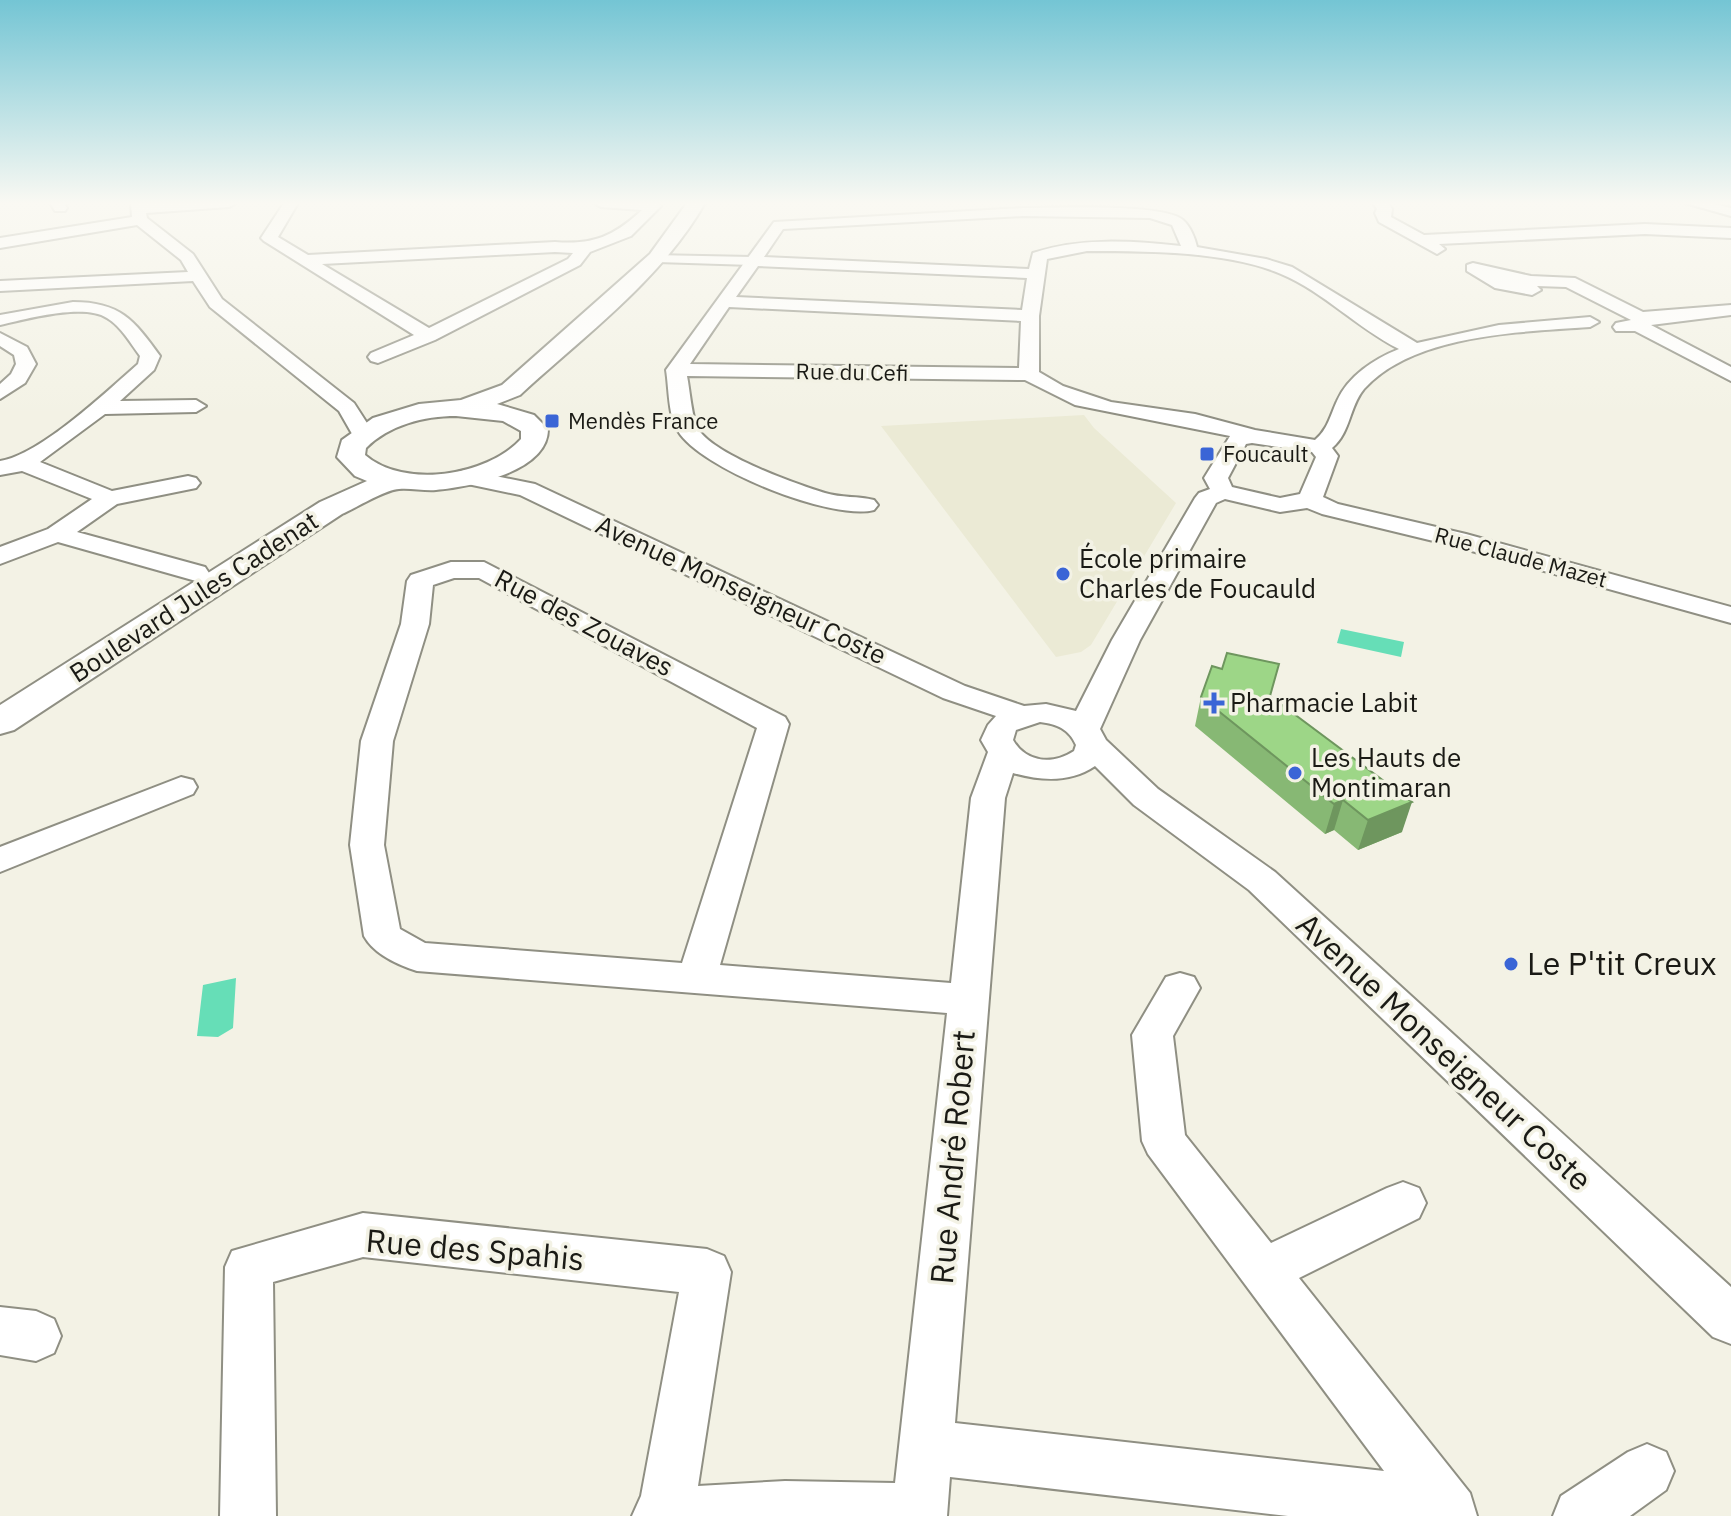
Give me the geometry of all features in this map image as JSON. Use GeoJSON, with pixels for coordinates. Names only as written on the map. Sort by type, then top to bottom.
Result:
{"type":"FeatureCollection","features":[{"type":"Feature","properties":{"kind":"street"},"geometry":{"type":"LineString","coordinates":[[130,280],[151,274]]}},
{"type":"Feature","properties":{"kind":"street"},"geometry":{"type":"LineString","coordinates":[[328,274],[428,336]]}},
{"type":"Feature","properties":{"kind":"street"},"geometry":{"type":"LineString","coordinates":[[378,357],[428,336],[551,274]]}},
{"type":"Feature","properties":{"kind":"street"},"geometry":{"type":"LineString","coordinates":[[509,401],[530,425],[533,434],[531,443],[508,462],[466,477],[441,481],[393,480],[358,468],[351,457],[352,446],[363,434],[395,418],[421,411],[509,401],[641,274]]}},
{"type":"Feature","properties":{"kind":"street"},"geometry":{"type":"LineString","coordinates":[[744,274],[676,370],[686,428],[702,447],[726,461],[824,501],[866,505]]}},
{"type":"Feature","properties":{"kind":"street"},"geometry":{"type":"LineString","coordinates":[[845,274],[905,282],[1030,316]]}},
{"type":"Feature","properties":{"kind":"street"},"geometry":{"type":"LineString","coordinates":[[725,302],[905,282],[1038,274],[1030,316],[1029,374],[1048,388],[1088,405],[1226,426],[1251,436],[1319,447],[1327,456],[1310,500],[1280,505],[1223,492],[1207,498],[1102,682],[1082,747],[1018,777],[988,798]]}},
{"type":"Feature","properties":{"kind":"street"},"geometry":{"type":"LineString","coordinates":[[1293,274],[1417,350]]}},
{"type":"Feature","properties":{"kind":"street"},"geometry":{"type":"LineString","coordinates":[[1496,274],[1532,286],[1590,322]]}},
{"type":"Feature","properties":{"kind":"street"},"geometry":{"type":"LineString","coordinates":[[0,286],[199,276],[209,294],[347,407],[363,434]]}},
{"type":"Feature","properties":{"kind":"street"},"geometry":{"type":"LineString","coordinates":[[130,280],[209,294]]}},
{"type":"Feature","properties":{"kind":"street"},"geometry":{"type":"LineString","coordinates":[[1532,286],[1569,282],[1731,385]]}},
{"type":"Feature","properties":{"kind":"street"},"geometry":{"type":"LineString","coordinates":[[0,320],[62,309],[101,309],[113,314],[150,356],[147,366],[100,408],[12,466]]}},
{"type":"Feature","properties":{"kind":"street"},"geometry":{"type":"LineString","coordinates":[[1319,447],[1334,438],[1356,387],[1383,364],[1417,350],[1495,330],[1590,322],[1634,324],[1731,310]]}},
{"type":"Feature","properties":{"kind":"street"},"geometry":{"type":"LineString","coordinates":[[1634,324],[1731,375]]}},
{"type":"Feature","properties":{"kind":"street"},"geometry":{"type":"LineString","coordinates":[[0,339],[16,345],[24,353],[27,363],[25,372],[0,393]]}},
{"type":"Feature","properties":{"kind":"street","name":"Rue du Cefi"},"geometry":{"type":"LineString","coordinates":[[676,370],[1029,374]]}},
{"type":"Feature","properties":{"kind":"street"},"geometry":{"type":"LineString","coordinates":[[100,408],[196,406]]}},
{"type":"Feature","properties":{"kind":"street"},"geometry":{"type":"LineString","coordinates":[[347,407],[395,418]]}},
{"type":"Feature","properties":{"kind":"street"},"geometry":{"type":"LineString","coordinates":[[1223,492],[1216,478],[1238,440],[1251,436]]}},
{"type":"Feature","properties":{"kind":"street","name":"Avenue Monseigneur Coste"},"geometry":{"type":"LineString","coordinates":[[508,462],[527,489]]}},
{"type":"Feature","properties":{"kind":"street"},"geometry":{"type":"LineString","coordinates":[[12,466],[110,498]]}},
{"type":"Feature","properties":{"kind":"street","name":"Boulevard Jules Cadenat"},"geometry":{"type":"LineString","coordinates":[[0,700],[358,468]]}},
{"type":"Feature","properties":{"kind":"street","name":"Avenue Monseigneur Coste"},"geometry":{"type":"LineString","coordinates":[[466,477],[527,489],[954,692],[1031,714],[1059,716],[1082,747],[1262,881],[1731,1320]]}},
{"type":"Feature","properties":{"kind":"street","name":"Boulevard Jules Cadenat"},"geometry":{"type":"LineString","coordinates":[[0,722],[331,508],[393,480]]}},
{"type":"Feature","properties":{"kind":"street"},"geometry":{"type":"LineString","coordinates":[[0,556],[57,534],[110,498],[188,483]]}},
{"type":"Feature","properties":{"kind":"street","name":"Rue Claude Mazet"},"geometry":{"type":"LineString","coordinates":[[1310,500],[1330,509],[1457,539],[1731,615]]}},
{"type":"Feature","properties":{"kind":"street"},"geometry":{"type":"LineString","coordinates":[[57,534],[196,573]]}},
{"type":"Feature","properties":{"kind":"street","name":"Rue des Zouaves"},"geometry":{"type":"LineString","coordinates":[[697,977],[774,724],[484,570],[451,570],[420,581],[415,624],[377,741],[367,845],[383,936],[417,957],[968,999]]}},
{"type":"Feature","properties":{"kind":"street"},"geometry":{"type":"LineString","coordinates":[[1037,770],[1021,765],[1000,747],[1003,725],[1075,701],[1102,682]]}},
{"type":"Feature","properties":{"kind":"street","name":"Avenue Monseigneur Coste"},"geometry":{"type":"LineString","coordinates":[[954,692],[1000,747]]}},
{"type":"Feature","properties":{"kind":"street","name":"Rue André Robert"},"geometry":{"type":"LineString","coordinates":[[919,1514],[988,798],[1000,747]]}},
{"type":"Feature","properties":{"kind":"street"},"geometry":{"type":"LineString","coordinates":[[0,860],[181,787]]}},
{"type":"Feature","properties":{"kind":"street"},"geometry":{"type":"LineString","coordinates":[[1180,988],[1152,1035],[1164,1141],[1448,1511]]}},
{"type":"Feature","properties":{"kind":"street"},"geometry":{"type":"LineString","coordinates":[[1263,1271],[1403,1203]]}},
{"type":"Feature","properties":{"kind":"street","name":"Rue des Spahis"},"geometry":{"type":"LineString","coordinates":[[248,1516],[249,1267],[363,1235],[707,1272],[662,1516],[785,1509],[919,1514]]}},
{"type":"Feature","properties":{"kind":"street"},"geometry":{"type":"LineString","coordinates":[[925,1447],[1448,1511]]}},
{"type":"Feature","properties":{"kind":"street"},"geometry":{"type":"LineString","coordinates":[[1581,1516],[1647,1471]]}},
{"type":"Feature","properties":{"kind":"shaded area","name":"École primaire Charles de Foucauld"},"geometry":{"type":"Polygon","coordinates":[[[1084,415],[1094,428],[1176,503],[1091,645],[1081,652],[1056,657],[881,426],[1084,415]]]}},
{"type":"Feature","properties":{"kind":"shaded area"},"geometry":{"type":"Polygon","coordinates":[[[1341,629],[1404,642],[1401,657],[1337,643],[1341,629]]]}},
{"type":"Feature","properties":{"kind":"shaded area"},"geometry":{"type":"Polygon","coordinates":[[[236,978],[233,1028],[218,1037],[197,1036],[203,985],[236,978]]]}},
{"type":"Feature","properties":{"kind":"building"},"geometry":{"type":"Polygon","coordinates":[[[1227,653],[1279,664],[1270,696],[1412,802],[1368,820],[1343,800],[1334,804],[1201,697],[1212,666],[1222,669],[1227,653]]]}},
{"type":"Feature","properties":{"kind":"place","name":"Mendès France"},"geometry":{"type":"Point","coordinates":[552,421]}},
{"type":"Feature","properties":{"kind":"place","name":"Foucault"},"geometry":{"type":"Point","coordinates":[1207,454]}},
{"type":"Feature","properties":{"kind":"place","name":"École primaire Charles de Foucauld"},"geometry":{"type":"Point","coordinates":[1063,574]}},
{"type":"Feature","properties":{"kind":"place","name":"Pharmacie Labit"},"geometry":{"type":"Point","coordinates":[1214,703]}},
{"type":"Feature","properties":{"kind":"place","name":"Les Hauts de Montimaran"},"geometry":{"type":"Point","coordinates":[1295,773]}},
{"type":"Feature","properties":{"kind":"place","name":"Le P'tit Creux"},"geometry":{"type":"Point","coordinates":[1511,964]}}]}
